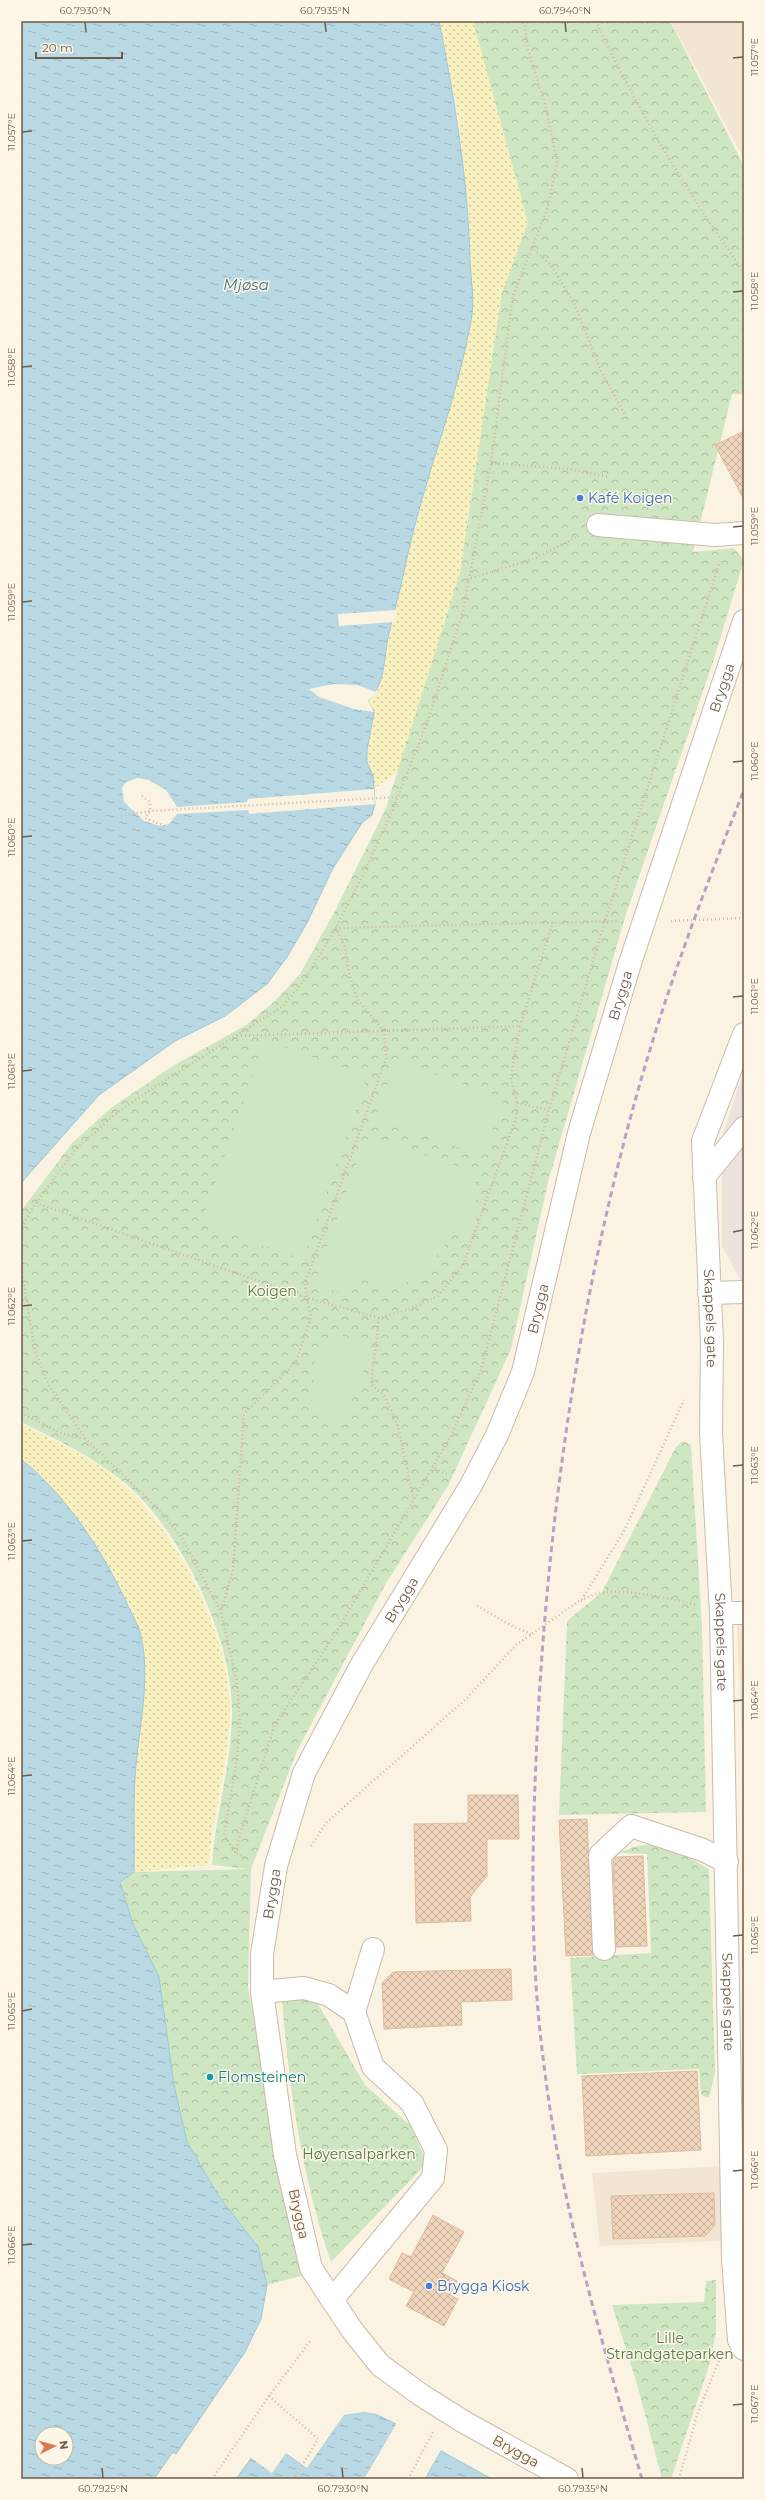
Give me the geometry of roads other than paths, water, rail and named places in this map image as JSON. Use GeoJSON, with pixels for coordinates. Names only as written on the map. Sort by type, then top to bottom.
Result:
{"type":"FeatureCollection","features":[{"type":"Feature","properties":{"kind":"street"},"geometry":{"type":"LineString","coordinates":[[598,525],[716,535],[737,533]]}},
{"type":"Feature","properties":{"kind":"street","name":"Brygga"},"geometry":{"type":"LineString","coordinates":[[567,2479],[464,2422],[421,2395],[380,2365],[332,2300],[311,2268],[285,2154],[262,1992],[262,1954],[276,1866],[304,1773],[362,1664],[470,1487],[497,1435],[523,1372],[579,1133],[644,922],[744,621]]}},
{"type":"Feature","properties":{"kind":"street","name":"Skappels gate"},"geometry":{"type":"LineString","coordinates":[[742,2344],[739,2258],[736,1936],[727,1862],[721,1613],[711,1433],[712,1342],[703,1141],[744,1034]]}},
{"type":"Feature","properties":{"kind":"street"},"geometry":{"type":"LineString","coordinates":[[704,1177],[744,1128]]}},
{"type":"Feature","properties":{"kind":"street"},"geometry":{"type":"LineString","coordinates":[[709,1293],[744,1292]]}},
{"type":"Feature","properties":{"kind":"street"},"geometry":{"type":"LineString","coordinates":[[721,1613],[744,1613]]}},
{"type":"Feature","properties":{"kind":"street"},"geometry":{"type":"LineString","coordinates":[[604,1949],[600,1855],[631,1826],[703,1850],[727,1862]]}},
{"type":"Feature","properties":{"kind":"street"},"geometry":{"type":"LineString","coordinates":[[332,2300],[433,2178],[436,2150],[412,2103],[373,2067],[354,2012],[373,1949]]}},
{"type":"Feature","properties":{"kind":"street"},"geometry":{"type":"LineString","coordinates":[[262,1992],[304,1988],[329,1995],[354,2012]]}},
{"type":"Feature","properties":{"kind":"water","name":"Mjøsa"},"geometry":{"type":"Polygon","coordinates":[[[21,21],[439,21],[464,171],[473,299],[472,314],[465,351],[414,528],[387,642],[381,678],[374,694],[368,701],[374,712],[367,750],[367,762],[373,776],[374,789],[375,804],[372,815],[362,823],[333,868],[307,923],[287,957],[267,984],[225,1016],[175,1041],[99,1095],[21,1183],[21,21]]]}},
{"type":"Feature","properties":{"kind":"water"},"geometry":{"type":"Polygon","coordinates":[[[21,1459],[54,1491],[83,1527],[119,1587],[140,1632],[144,1651],[145,1681],[135,1770],[134,1872],[120,1882],[133,1924],[159,1977],[174,2085],[187,2142],[218,2195],[258,2247],[267,2285],[261,2319],[245,2352],[176,2454],[173,2452],[154,2479],[21,2479],[21,1459]]]}},
{"type":"Feature","properties":{"kind":"water"},"geometry":{"type":"Polygon","coordinates":[[[364,2412],[375,2414],[396,2424],[364,2479],[236,2479],[251,2458],[272,2472],[285,2453],[307,2468],[344,2415],[364,2412]]]}},
{"type":"Feature","properties":{"kind":"water"},"geometry":{"type":"Polygon","coordinates":[[[441,2451],[492,2479],[425,2479],[441,2451]]]}},
{"type":"Feature","properties":{"kind":"railway"},"geometry":{"type":"LineString","coordinates":[[642,2479],[584,2274],[551,2118],[539,2023],[534,1941],[533,1860],[537,1736],[551,1556],[561,1467],[574,1377],[610,1200],[632,1113],[657,1027],[699,907],[744,790]]}},
{"type":"Feature","properties":{"kind":"place","name":"Kafé Koigen"},"geometry":{"type":"Point","coordinates":[580,498]}},
{"type":"Feature","properties":{"kind":"place","name":"Flomsteinen"},"geometry":{"type":"Point","coordinates":[210,2077]}},
{"type":"Feature","properties":{"kind":"place","name":"Brygga Kiosk"},"geometry":{"type":"Point","coordinates":[429,2286]}},
{"type":"Feature","properties":{"kind":"park label","name":"Koigen"},"geometry":{"type":"Point","coordinates":[272,1291]}},
{"type":"Feature","properties":{"kind":"park label","name":"Høyensalparken"},"geometry":{"type":"Point","coordinates":[359,2154]}},
{"type":"Feature","properties":{"kind":"park label","name":"Lille Strandgateparken"},"geometry":{"type":"Point","coordinates":[670,2346]}}]}
